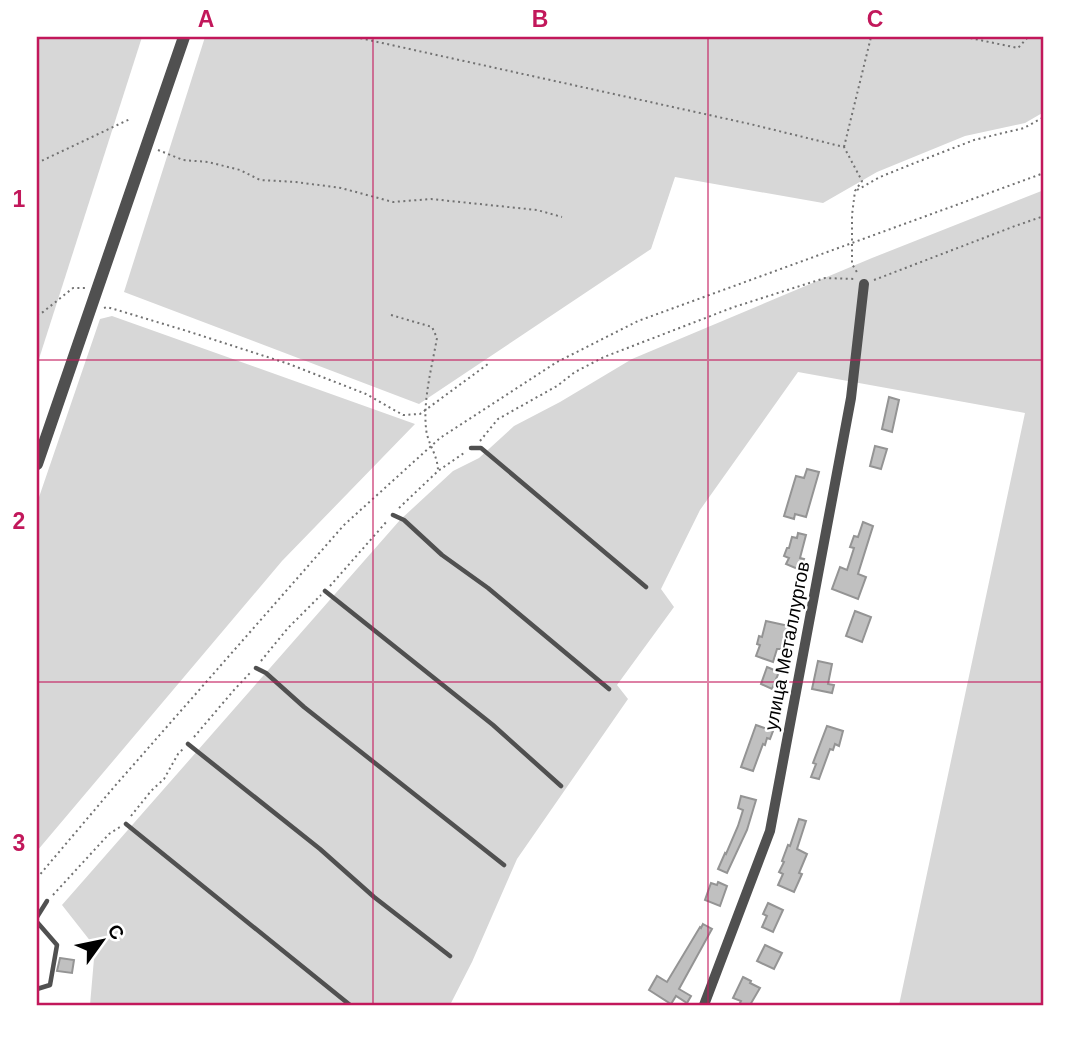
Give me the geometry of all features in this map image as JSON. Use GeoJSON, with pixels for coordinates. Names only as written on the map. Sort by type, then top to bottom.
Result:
{"type":"FeatureCollection","features":[{"type":"Feature","properties":{"kind":"street"},"geometry":{"type":"LineString","coordinates":[[37,464],[184,37]]}},
{"type":"Feature","properties":{"kind":"street","name":"улица Металлургов"},"geometry":{"type":"LineString","coordinates":[[704,1005],[770,831],[850,398],[864,284]]}},
{"type":"Feature","properties":{"kind":"lane"},"geometry":{"type":"LineString","coordinates":[[471,448],[481,448],[646,587]]}},
{"type":"Feature","properties":{"kind":"lane"},"geometry":{"type":"LineString","coordinates":[[393,515],[404,520],[442,555],[488,588],[609,688]]}},
{"type":"Feature","properties":{"kind":"lane"},"geometry":{"type":"LineString","coordinates":[[325,591],[492,724],[561,786]]}},
{"type":"Feature","properties":{"kind":"lane"},"geometry":{"type":"LineString","coordinates":[[256,668],[266,673],[304,707],[504,865]]}},
{"type":"Feature","properties":{"kind":"lane"},"geometry":{"type":"LineString","coordinates":[[188,744],[450,956]]}},
{"type":"Feature","properties":{"kind":"lane"},"geometry":{"type":"LineString","coordinates":[[126,824],[350,1005]]}},
{"type":"Feature","properties":{"kind":"lane"},"geometry":{"type":"LineString","coordinates":[[37,917],[47,901]]}},
{"type":"Feature","properties":{"kind":"lane"},"geometry":{"type":"LineString","coordinates":[[37,922],[57,945],[50,985],[37,989]]}},
{"type":"Feature","properties":{"kind":"path"},"geometry":{"type":"LineString","coordinates":[[355,37],[844,147]]}},
{"type":"Feature","properties":{"kind":"path"},"geometry":{"type":"LineString","coordinates":[[862,181],[844,147],[871,37]]}},
{"type":"Feature","properties":{"kind":"path"},"geometry":{"type":"LineString","coordinates":[[965,37],[1018,48],[1028,37]]}},
{"type":"Feature","properties":{"kind":"path"},"geometry":{"type":"LineString","coordinates":[[855,191],[891,172],[974,140],[1024,128],[1044,117]]}},
{"type":"Feature","properties":{"kind":"path"},"geometry":{"type":"LineString","coordinates":[[37,163],[130,119]]}},
{"type":"Feature","properties":{"kind":"path"},"geometry":{"type":"LineString","coordinates":[[147,146],[183,160],[208,162],[240,170],[260,180],[341,188],[393,202],[430,199],[537,210],[562,217]]}},
{"type":"Feature","properties":{"kind":"path"},"geometry":{"type":"LineString","coordinates":[[862,181],[871,182]]}},
{"type":"Feature","properties":{"kind":"path"},"geometry":{"type":"LineString","coordinates":[[862,181],[855,191],[852,215],[852,264],[864,284]]}},
{"type":"Feature","properties":{"kind":"path"},"geometry":{"type":"LineString","coordinates":[[864,284],[1044,216]]}},
{"type":"Feature","properties":{"kind":"path"},"geometry":{"type":"LineString","coordinates":[[47,901],[109,834],[126,824],[151,791],[164,779],[178,754],[233,690],[256,668],[288,628],[339,577],[393,515],[438,471],[478,443],[498,419],[604,357],[734,307],[825,278],[857,279],[864,284]]}},
{"type":"Feature","properties":{"kind":"path"},"geometry":{"type":"LineString","coordinates":[[37,315],[73,288],[98,287]]}},
{"type":"Feature","properties":{"kind":"path"},"geometry":{"type":"LineString","coordinates":[[89,313],[107,307],[289,364],[366,394],[403,415],[420,414],[488,364]]}},
{"type":"Feature","properties":{"kind":"path"},"geometry":{"type":"LineString","coordinates":[[391,315],[432,327],[437,338],[425,410],[426,431],[438,463],[438,471]]}},
{"type":"Feature","properties":{"kind":"shaded area"},"geometry":{"type":"Polygon","coordinates":[[[37,37],[142,37],[37,365],[37,37]]]}},
{"type":"Feature","properties":{"kind":"shaded area"},"geometry":{"type":"Polygon","coordinates":[[[205,37],[1044,37],[1044,112],[1025,123],[965,136],[877,172],[823,203],[675,177],[651,249],[419,404],[124,292],[205,37]]]}},
{"type":"Feature","properties":{"kind":"shaded area"},"geometry":{"type":"Polygon","coordinates":[[[1044,190],[1044,1005],[899,1005],[1025,413],[798,372],[700,510],[661,589],[674,607],[617,685],[628,699],[517,859],[450,1005],[90,1005],[95,947],[62,905],[400,520],[453,471],[479,458],[514,426],[632,359],[872,258],[1044,190]]]}},
{"type":"Feature","properties":{"kind":"shaded area"},"geometry":{"type":"Polygon","coordinates":[[[112,316],[415,424],[282,561],[37,851],[37,503],[100,319],[112,316]]]}},
{"type":"Feature","properties":{"kind":"building"},"geometry":{"type":"Polygon","coordinates":[[[889,397],[899,400],[892,432],[882,429],[889,397]]]}},
{"type":"Feature","properties":{"kind":"building"},"geometry":{"type":"Polygon","coordinates":[[[875,446],[887,449],[881,469],[870,466],[875,446]]]}},
{"type":"Feature","properties":{"kind":"building"},"geometry":{"type":"Polygon","coordinates":[[[807,469],[819,472],[806,517],[795,514],[794,519],[784,516],[796,476],[804,478],[807,469]]]}},
{"type":"Feature","properties":{"kind":"building"},"geometry":{"type":"Polygon","coordinates":[[[863,522],[873,526],[858,574],[866,577],[858,599],[832,589],[840,567],[847,570],[854,548],[850,547],[854,536],[858,537],[863,522]]]}},
{"type":"Feature","properties":{"kind":"building"},"geometry":{"type":"Polygon","coordinates":[[[798,533],[806,535],[800,570],[786,564],[789,558],[784,556],[792,537],[797,538],[798,533]]]}},
{"type":"Feature","properties":{"kind":"building"},"geometry":{"type":"Polygon","coordinates":[[[855,611],[871,617],[862,642],[846,636],[855,611]]]}},
{"type":"Feature","properties":{"kind":"building"},"geometry":{"type":"Polygon","coordinates":[[[766,621],[789,626],[786,638],[781,649],[777,649],[773,662],[756,656],[760,645],[757,644],[759,636],[762,637],[766,621]]]}},
{"type":"Feature","properties":{"kind":"building"},"geometry":{"type":"Polygon","coordinates":[[[818,661],[832,664],[828,684],[834,685],[832,693],[812,689],[818,661]]]}},
{"type":"Feature","properties":{"kind":"building"},"geometry":{"type":"Polygon","coordinates":[[[767,667],[779,672],[772,689],[761,684],[767,667]]]}},
{"type":"Feature","properties":{"kind":"building"},"geometry":{"type":"Polygon","coordinates":[[[756,725],[773,731],[770,739],[767,738],[765,745],[763,744],[753,771],[741,767],[756,725]]]}},
{"type":"Feature","properties":{"kind":"building"},"geometry":{"type":"Polygon","coordinates":[[[827,726],[843,731],[839,746],[835,744],[833,750],[830,749],[819,779],[811,777],[816,764],[813,763],[827,726]]]}},
{"type":"Feature","properties":{"kind":"building"},"geometry":{"type":"Polygon","coordinates":[[[741,796],[756,800],[747,830],[727,873],[718,869],[738,826],[743,810],[738,808],[741,796]]]}},
{"type":"Feature","properties":{"kind":"building"},"geometry":{"type":"Polygon","coordinates":[[[799,819],[806,821],[797,849],[807,854],[794,892],[778,885],[783,874],[779,872],[784,862],[782,861],[799,819]]]}},
{"type":"Feature","properties":{"kind":"building"},"geometry":{"type":"Polygon","coordinates":[[[718,882],[727,886],[720,906],[705,900],[711,883],[717,885],[718,882]]]}},
{"type":"Feature","properties":{"kind":"building"},"geometry":{"type":"Polygon","coordinates":[[[768,903],[783,910],[773,932],[762,927],[767,916],[763,914],[768,903]]]}},
{"type":"Feature","properties":{"kind":"building"},"geometry":{"type":"Polygon","coordinates":[[[703,924],[712,929],[679,989],[691,996],[687,1003],[676,996],[671,1004],[649,990],[657,976],[667,982],[703,924]]]}},
{"type":"Feature","properties":{"kind":"building"},"geometry":{"type":"Polygon","coordinates":[[[765,945],[782,953],[774,969],[757,961],[765,945]]]}},
{"type":"Feature","properties":{"kind":"building"},"geometry":{"type":"Polygon","coordinates":[[[60,958],[74,960],[72,973],[57,971],[60,958]]]}},
{"type":"Feature","properties":{"kind":"building"},"geometry":{"type":"Polygon","coordinates":[[[743,977],[760,988],[750,1005],[739,1005],[741,1001],[733,998],[743,977]]]}}]}
